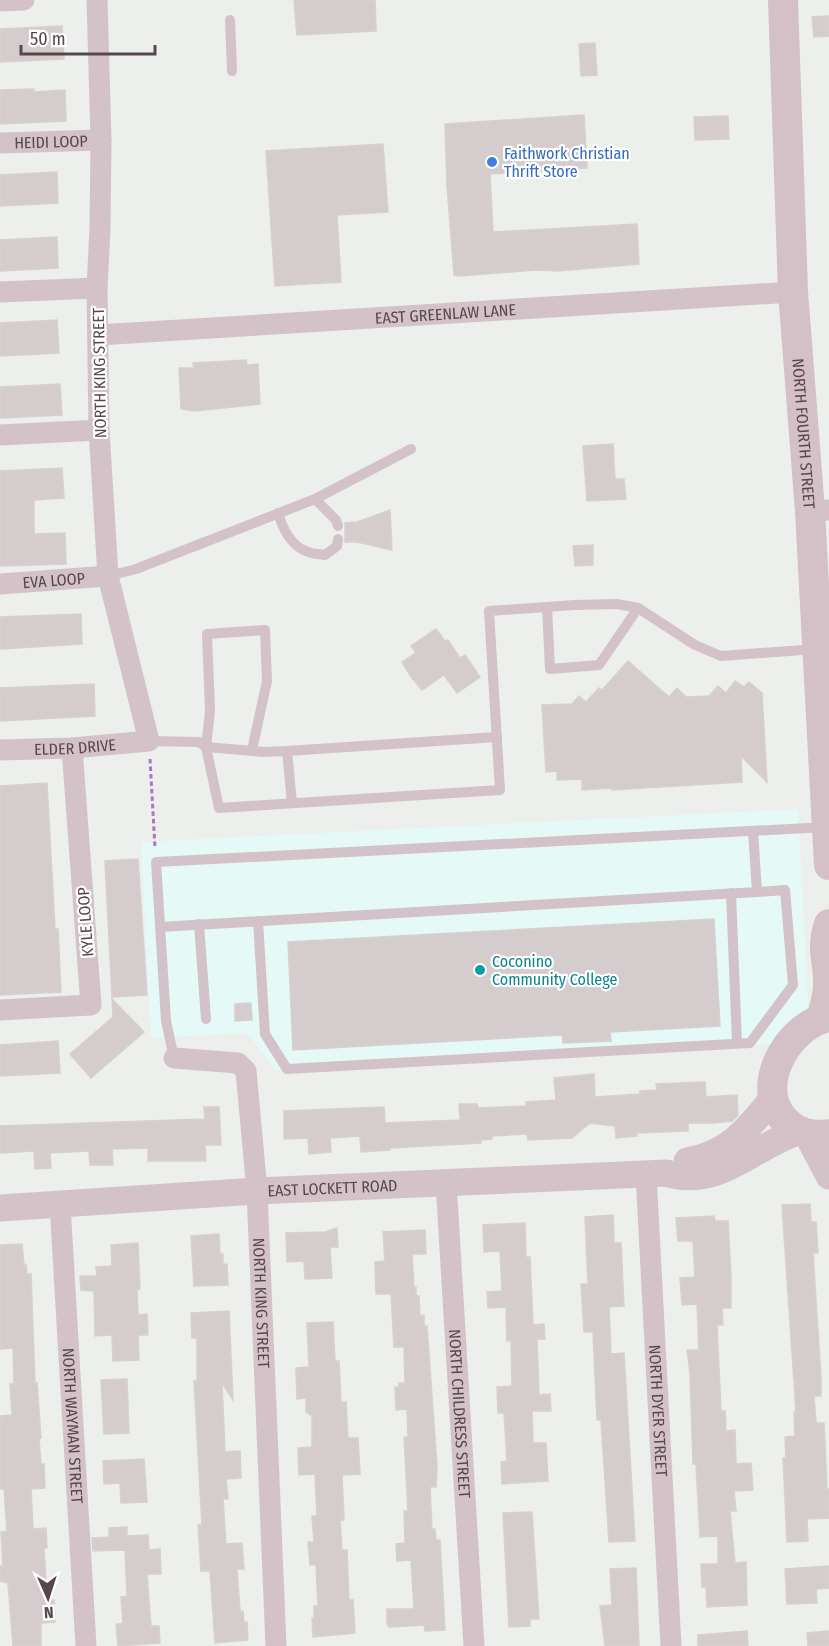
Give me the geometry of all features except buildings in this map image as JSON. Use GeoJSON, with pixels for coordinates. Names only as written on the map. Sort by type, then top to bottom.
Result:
{"type":"FeatureCollection","features":[{"type":"Feature","properties":{"kind":"main road","name":"NORTH FOURTH STREET"},"geometry":{"type":"LineString","coordinates":[[783,0],[793,292],[820,510],[817,649],[829,865]]}},
{"type":"Feature","properties":{"kind":"main road"},"geometry":{"type":"LineString","coordinates":[[812,1133],[782,1119],[773,1098],[774,1077],[784,1051],[802,1029],[825,1018],[828,994],[823,940],[829,924]]}},
{"type":"Feature","properties":{"kind":"street"},"geometry":{"type":"LineString","coordinates":[[0,1],[24,0]]}},
{"type":"Feature","properties":{"kind":"street","name":"NORTH KING STREET"},"geometry":{"type":"LineString","coordinates":[[97,0],[101,140],[97,288],[99,430],[108,576],[149,741]]}},
{"type":"Feature","properties":{"kind":"street","name":"HEIDI LOOP"},"geometry":{"type":"LineString","coordinates":[[0,143],[101,140]]}},
{"type":"Feature","properties":{"kind":"street"},"geometry":{"type":"LineString","coordinates":[[0,292],[97,288]]}},
{"type":"Feature","properties":{"kind":"street","name":"EAST GREENLAW LANE"},"geometry":{"type":"LineString","coordinates":[[98,334],[793,292]]}},
{"type":"Feature","properties":{"kind":"street"},"geometry":{"type":"LineString","coordinates":[[0,435],[99,430]]}},
{"type":"Feature","properties":{"kind":"street","name":"EVA LOOP"},"geometry":{"type":"LineString","coordinates":[[0,584],[108,576]]}},
{"type":"Feature","properties":{"kind":"street","name":"ELDER DRIVE"},"geometry":{"type":"LineString","coordinates":[[0,750],[72,748],[149,741]]}},
{"type":"Feature","properties":{"kind":"street","name":"KYLE LOOP"},"geometry":{"type":"LineString","coordinates":[[0,1010],[91,1005],[72,748]]}},
{"type":"Feature","properties":{"kind":"street","name":"NORTH KING STREET"},"geometry":{"type":"LineString","coordinates":[[174,1058],[238,1063],[246,1071],[257,1191],[276,1646]]}},
{"type":"Feature","properties":{"kind":"street","name":"EAST LOCKETT ROAD"},"geometry":{"type":"LineString","coordinates":[[656,1174],[678,1162],[704,1157],[728,1146],[750,1126],[773,1098]]}},
{"type":"Feature","properties":{"kind":"street"},"geometry":{"type":"LineString","coordinates":[[812,1133],[829,1176]]}},
{"type":"Feature","properties":{"kind":"street","name":"EAST LOCKETT ROAD"},"geometry":{"type":"LineString","coordinates":[[0,1208],[257,1191],[446,1182],[656,1174],[682,1178],[720,1172],[786,1135],[812,1133]]}},
{"type":"Feature","properties":{"kind":"street","name":"NORTH DYER STREET"},"geometry":{"type":"LineString","coordinates":[[656,1174],[671,1646]]}},
{"type":"Feature","properties":{"kind":"street","name":"NORTH CHILDRESS STREET"},"geometry":{"type":"LineString","coordinates":[[446,1182],[474,1646]]}},
{"type":"Feature","properties":{"kind":"street","name":"NORTH WAYMAN STREET"},"geometry":{"type":"LineString","coordinates":[[60,1204],[86,1646]]}},
{"type":"Feature","properties":{"kind":"lane"},"geometry":{"type":"LineString","coordinates":[[230,20],[232,71]]}},
{"type":"Feature","properties":{"kind":"lane"},"geometry":{"type":"LineString","coordinates":[[108,576],[136,569],[315,499],[411,449]]}},
{"type":"Feature","properties":{"kind":"lane"},"geometry":{"type":"LineString","coordinates":[[315,499],[336,520],[338,526]]}},
{"type":"Feature","properties":{"kind":"lane"},"geometry":{"type":"LineString","coordinates":[[278,513],[281,525],[291,540],[304,551],[325,555],[337,546],[338,539]]}},
{"type":"Feature","properties":{"kind":"lane"},"geometry":{"type":"LineString","coordinates":[[252,750],[267,681],[268,657],[265,630],[207,634],[210,711],[206,747],[219,808],[500,790],[489,611],[617,604],[638,608],[695,645],[721,656],[817,649]]}},
{"type":"Feature","properties":{"kind":"lane"},"geometry":{"type":"LineString","coordinates":[[547,607],[550,669],[599,665],[638,608]]}},
{"type":"Feature","properties":{"kind":"lane"},"geometry":{"type":"LineString","coordinates":[[149,741],[199,742],[206,747],[287,751],[497,737]]}},
{"type":"Feature","properties":{"kind":"lane"},"geometry":{"type":"LineString","coordinates":[[287,751],[292,803]]}},
{"type":"Feature","properties":{"kind":"lane"},"geometry":{"type":"LineString","coordinates":[[156,862],[827,827]]}},
{"type":"Feature","properties":{"kind":"lane"},"geometry":{"type":"LineString","coordinates":[[753,831],[757,891]]}},
{"type":"Feature","properties":{"kind":"lane","name":"NORTH KING STREET"},"geometry":{"type":"LineString","coordinates":[[156,862],[166,1021],[174,1058]]}},
{"type":"Feature","properties":{"kind":"lane"},"geometry":{"type":"LineString","coordinates":[[160,927],[199,924],[785,890],[793,985],[750,1043],[287,1069],[265,1034],[258,921]]}},
{"type":"Feature","properties":{"kind":"lane"},"geometry":{"type":"LineString","coordinates":[[731,893],[738,1043]]}},
{"type":"Feature","properties":{"kind":"lane"},"geometry":{"type":"LineString","coordinates":[[199,924],[206,1019]]}},
{"type":"Feature","properties":{"kind":"path"},"geometry":{"type":"LineString","coordinates":[[149,741],[156,862]]}},
{"type":"Feature","properties":{"kind":"shaded area"},"geometry":{"type":"Polygon","coordinates":[[[798,809],[810,1042],[275,1070],[248,1033],[151,1038],[141,842],[798,809]]]}},
{"type":"Feature","properties":{"kind":"place","name":"Faithwork Christian Thrift Store"},"geometry":{"type":"Point","coordinates":[492,162]}},
{"type":"Feature","properties":{"kind":"place","name":"Coconino Community College"},"geometry":{"type":"Point","coordinates":[480,970]}}]}
